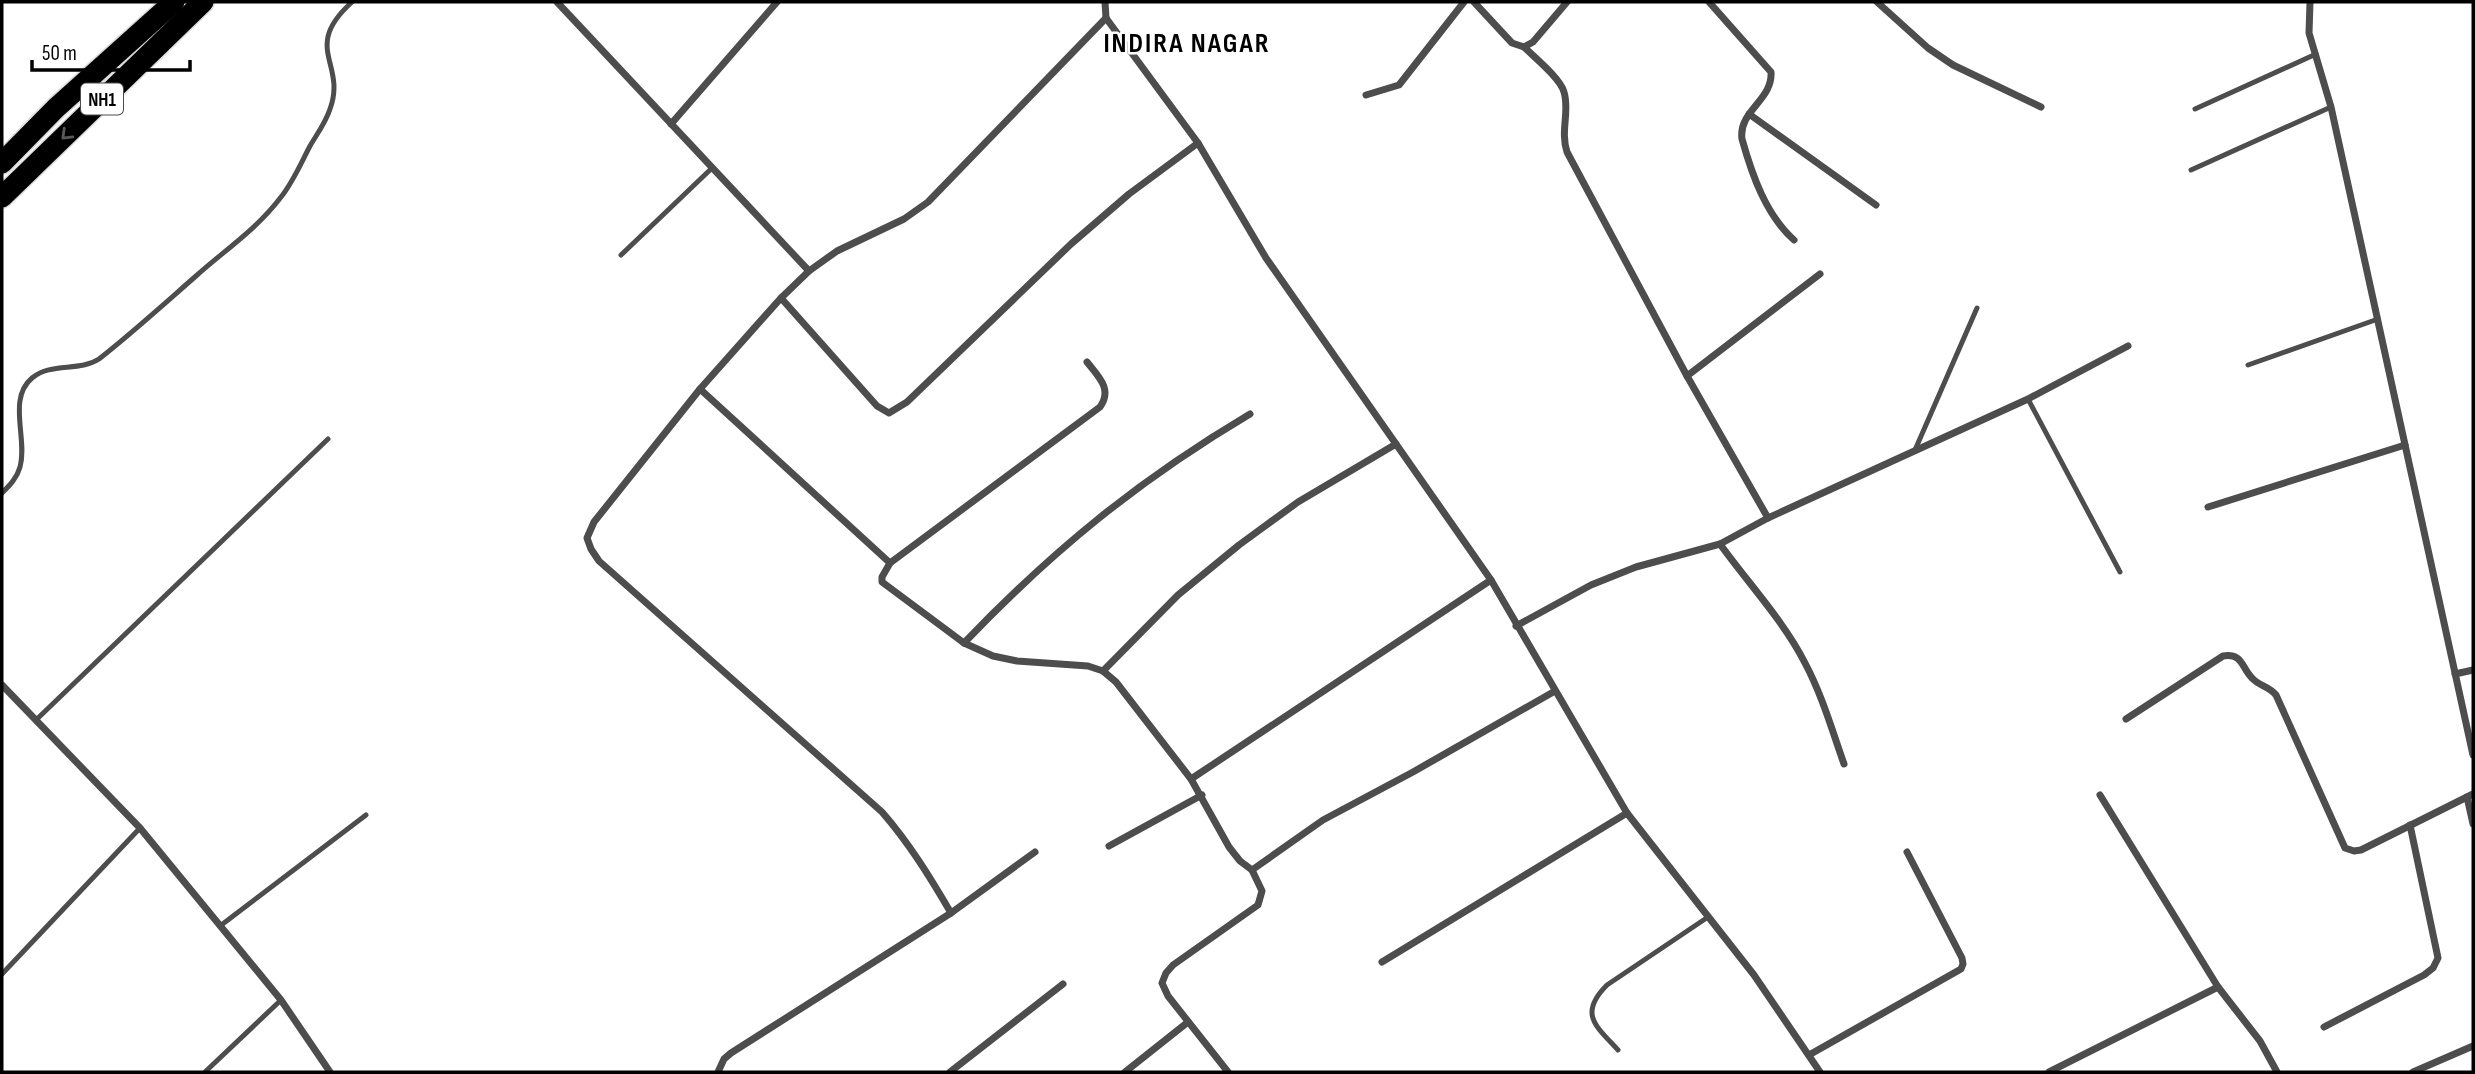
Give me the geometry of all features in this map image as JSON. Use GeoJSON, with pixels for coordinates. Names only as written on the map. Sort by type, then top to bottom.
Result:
{"type":"FeatureCollection","features":[{"type":"Feature","properties":{"kind":"highway","name":"NH1"},"geometry":{"type":"LineString","coordinates":[[2,163],[56,108],[173,2]]}},
{"type":"Feature","properties":{"kind":"highway","name":"NH1"},"geometry":{"type":"LineString","coordinates":[[2,197],[203,2]]}},
{"type":"Feature","properties":{"kind":"street"},"geometry":{"type":"LineString","coordinates":[[557,2],[809,271]]}},
{"type":"Feature","properties":{"kind":"street"},"geometry":{"type":"LineString","coordinates":[[564,9],[571,2]]}},
{"type":"Feature","properties":{"kind":"street"},"geometry":{"type":"LineString","coordinates":[[671,124],[777,2]]}},
{"type":"Feature","properties":{"kind":"street"},"geometry":{"type":"LineString","coordinates":[[1105,2],[1106,18],[1198,143],[1266,258],[1491,580],[1627,813],[1754,975],[1820,1072]]}},
{"type":"Feature","properties":{"kind":"street"},"geometry":{"type":"LineString","coordinates":[[1366,94],[1399,85],[1464,2]]}},
{"type":"Feature","properties":{"kind":"street"},"geometry":{"type":"LineString","coordinates":[[1474,2],[1512,43],[1524,47],[1563,89],[1563,134],[1567,152],[1768,518]]}},
{"type":"Feature","properties":{"kind":"street"},"geometry":{"type":"LineString","coordinates":[[1524,47],[1533,42],[1567,2]]}},
{"type":"Feature","properties":{"kind":"street"},"geometry":{"type":"LineString","coordinates":[[1709,2],[1771,72],[1772,79],[1766,93],[1740,130],[1744,148],[1774,218],[1794,240]]}},
{"type":"Feature","properties":{"kind":"street"},"geometry":{"type":"LineString","coordinates":[[1877,2],[1928,48],[1953,65],[2041,107]]}},
{"type":"Feature","properties":{"kind":"street"},"geometry":{"type":"LineString","coordinates":[[2309,2],[2309,33],[2331,107],[2473,755]]}},
{"type":"Feature","properties":{"kind":"street"},"geometry":{"type":"LineString","coordinates":[[951,913],[921,863],[882,812],[599,561],[587,538],[594,522],[700,389],[781,298],[809,271],[837,251],[904,219],[928,202],[1106,18]]}},
{"type":"Feature","properties":{"kind":"street"},"geometry":{"type":"LineString","coordinates":[[1749,114],[1877,205]]}},
{"type":"Feature","properties":{"kind":"street"},"geometry":{"type":"LineString","coordinates":[[781,298],[877,406],[889,413],[907,402],[1080,236],[1129,194],[1198,143]]}},
{"type":"Feature","properties":{"kind":"street"},"geometry":{"type":"LineString","coordinates":[[1688,376],[1820,274]]}},
{"type":"Feature","properties":{"kind":"street"},"geometry":{"type":"LineString","coordinates":[[1516,626],[1591,585],[1636,567],[1720,544],[1768,518],[2028,399],[2128,346]]}},
{"type":"Feature","properties":{"kind":"street"},"geometry":{"type":"LineString","coordinates":[[1087,362],[1107,391],[1106,399],[1100,407],[890,563],[881,577],[882,582],[964,643],[993,656],[1017,661],[1088,666],[1103,671],[1116,682],[1191,779],[1228,846],[1240,861],[1252,870],[1262,891],[1258,905],[1173,965],[1162,983],[1168,996],[1228,1072]]}},
{"type":"Feature","properties":{"kind":"street"},"geometry":{"type":"LineString","coordinates":[[700,389],[890,563]]}},
{"type":"Feature","properties":{"kind":"street"},"geometry":{"type":"LineString","coordinates":[[964,643],[1038,569],[1119,501],[1163,469],[1250,414]]}},
{"type":"Feature","properties":{"kind":"street"},"geometry":{"type":"LineString","coordinates":[[1103,671],[1178,595],[1239,545],[1298,502],[1396,444]]}},
{"type":"Feature","properties":{"kind":"street"},"geometry":{"type":"LineString","coordinates":[[2208,506],[2404,446]]}},
{"type":"Feature","properties":{"kind":"street"},"geometry":{"type":"LineString","coordinates":[[1720,544],[1777,618],[1805,662],[1844,764]]}},
{"type":"Feature","properties":{"kind":"street"},"geometry":{"type":"LineString","coordinates":[[1191,779],[1491,580]]}},
{"type":"Feature","properties":{"kind":"street"},"geometry":{"type":"LineString","coordinates":[[2126,719],[2223,656],[2236,656],[2241,659],[2253,680],[2271,689],[2276,695],[2345,848],[2349,851],[2361,850],[2470,796],[2473,824]]}},
{"type":"Feature","properties":{"kind":"street"},"geometry":{"type":"LineString","coordinates":[[2455,674],[2473,670]]}},
{"type":"Feature","properties":{"kind":"street"},"geometry":{"type":"LineString","coordinates":[[2,685],[140,828],[281,1000],[330,1072]]}},
{"type":"Feature","properties":{"kind":"street"},"geometry":{"type":"LineString","coordinates":[[1252,870],[1323,820],[1555,691]]}},
{"type":"Feature","properties":{"kind":"street"},"geometry":{"type":"LineString","coordinates":[[1109,846],[1202,795]]}},
{"type":"Feature","properties":{"kind":"street"},"geometry":{"type":"LineString","coordinates":[[2101,795],[2218,986],[2260,1041],[2277,1072]]}},
{"type":"Feature","properties":{"kind":"street"},"geometry":{"type":"LineString","coordinates":[[1382,962],[1627,813]]}},
{"type":"Feature","properties":{"kind":"street"},"geometry":{"type":"LineString","coordinates":[[2324,1027],[2424,975],[2433,968],[2438,958],[2438,947],[2410,825]]}},
{"type":"Feature","properties":{"kind":"street"},"geometry":{"type":"LineString","coordinates":[[718,1072],[724,1059],[731,1053],[951,913],[1035,852]]}},
{"type":"Feature","properties":{"kind":"street"},"geometry":{"type":"LineString","coordinates":[[1809,1055],[1961,970],[1962,958],[1907,852]]}},
{"type":"Feature","properties":{"kind":"street"},"geometry":{"type":"LineString","coordinates":[[950,1072],[1063,984]]}},
{"type":"Feature","properties":{"kind":"street"},"geometry":{"type":"LineString","coordinates":[[2049,1072],[2218,986]]}},
{"type":"Feature","properties":{"kind":"street"},"geometry":{"type":"LineString","coordinates":[[1125,1072],[1188,1022]]}},
{"type":"Feature","properties":{"kind":"street"},"geometry":{"type":"LineString","coordinates":[[2413,1072],[2473,1046]]}},
{"type":"Feature","properties":{"kind":"lane"},"geometry":{"type":"LineString","coordinates":[[2,493],[20,469],[23,453],[19,402],[25,384],[46,370],[89,366],[99,359],[204,268],[233,247],[260,222],[283,195],[330,109],[334,91],[326,46],[328,32],[335,19],[352,2]]}},
{"type":"Feature","properties":{"kind":"lane"},"geometry":{"type":"LineString","coordinates":[[2195,109],[2316,54]]}},
{"type":"Feature","properties":{"kind":"lane"},"geometry":{"type":"LineString","coordinates":[[2191,170],[2331,107]]}},
{"type":"Feature","properties":{"kind":"lane"},"geometry":{"type":"LineString","coordinates":[[621,255],[712,168]]}},
{"type":"Feature","properties":{"kind":"lane"},"geometry":{"type":"LineString","coordinates":[[1914,452],[1976,308]]}},
{"type":"Feature","properties":{"kind":"lane"},"geometry":{"type":"LineString","coordinates":[[2248,365],[2378,318]]}},
{"type":"Feature","properties":{"kind":"lane"},"geometry":{"type":"LineString","coordinates":[[2028,399],[2120,572]]}},
{"type":"Feature","properties":{"kind":"lane"},"geometry":{"type":"LineString","coordinates":[[36,720],[328,439]]}},
{"type":"Feature","properties":{"kind":"lane"},"geometry":{"type":"LineString","coordinates":[[220,926],[366,815]]}},
{"type":"Feature","properties":{"kind":"lane"},"geometry":{"type":"LineString","coordinates":[[2,974],[140,828]]}},
{"type":"Feature","properties":{"kind":"lane"},"geometry":{"type":"LineString","coordinates":[[1618,1050],[1596,1026],[1591,1011],[1595,997],[1607,985],[1708,917]]}},
{"type":"Feature","properties":{"kind":"lane"},"geometry":{"type":"LineString","coordinates":[[205,1072],[281,1000]]}},
{"type":"Feature","properties":{"kind":"district","name":"INDIRA NAGAR"},"geometry":{"type":"Point","coordinates":[1187,42]}}]}
